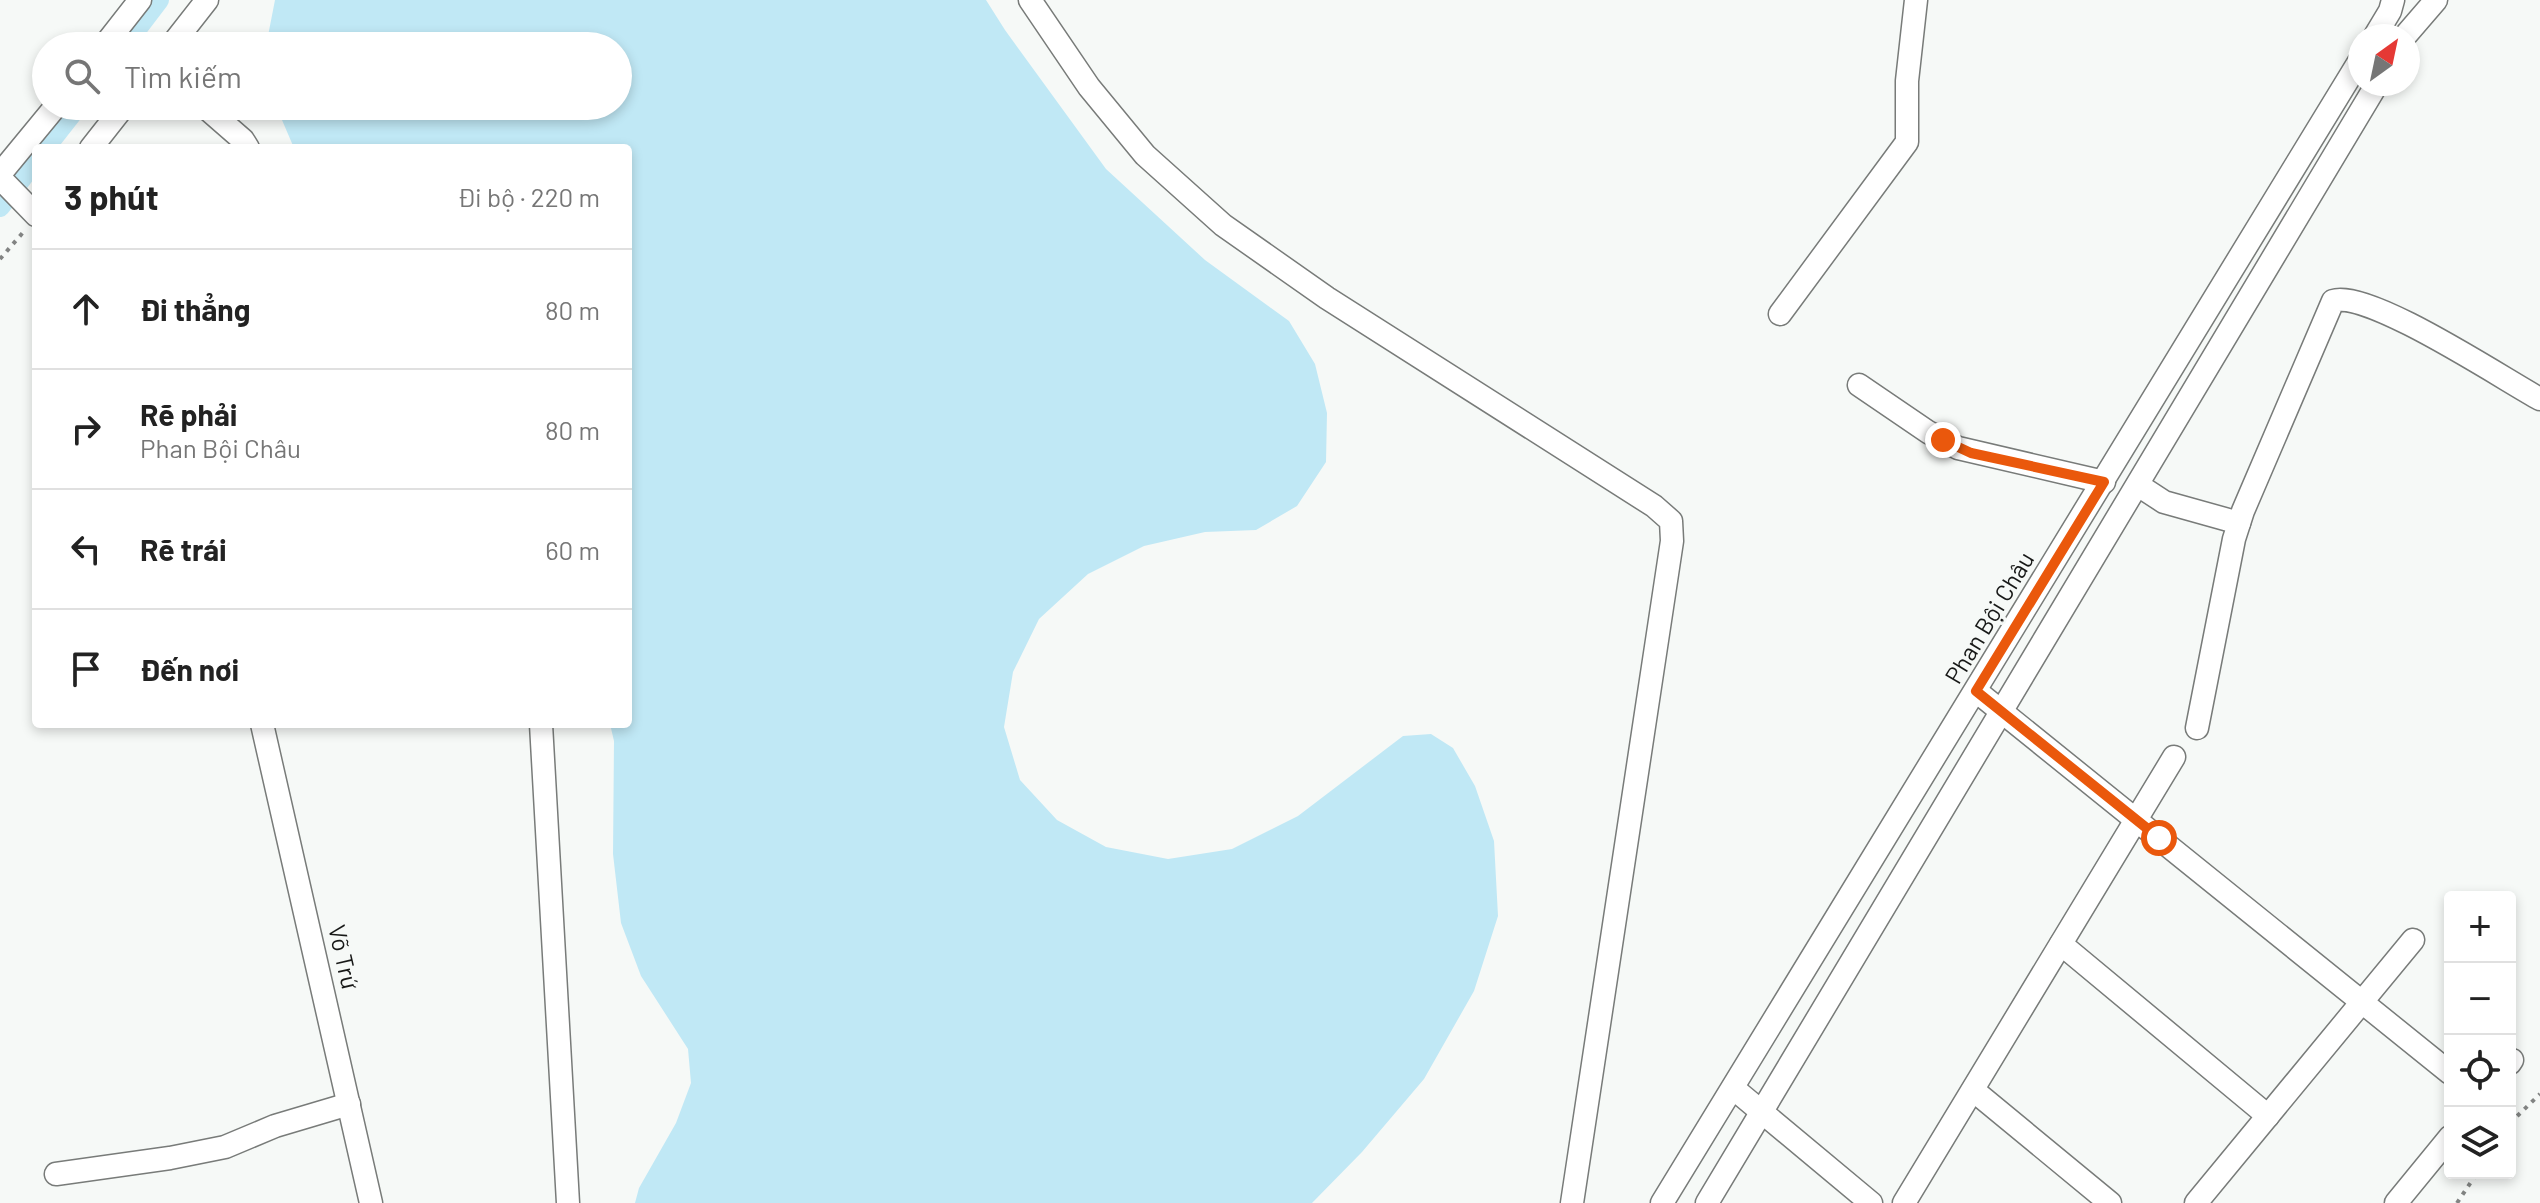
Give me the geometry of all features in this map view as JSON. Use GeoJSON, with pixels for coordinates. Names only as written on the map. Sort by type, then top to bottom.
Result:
{"type":"FeatureCollection","features":[{"type":"Feature","properties":{"kind":"street"},"geometry":{"type":"LineString","coordinates":[[115,32],[140,0]]}},
{"type":"Feature","properties":{"kind":"street"},"geometry":{"type":"LineString","coordinates":[[182,32],[207,0]]}},
{"type":"Feature","properties":{"kind":"street"},"geometry":{"type":"LineString","coordinates":[[1030,0],[1089,87],[1145,155],[1223,225],[1327,298],[1654,506],[1671,521],[1672,541],[1572,1203]]}},
{"type":"Feature","properties":{"kind":"street"},"geometry":{"type":"LineString","coordinates":[[1780,314],[1907,142],[1907,81],[1916,0]]}},
{"type":"Feature","properties":{"kind":"street"},"geometry":{"type":"LineString","coordinates":[[2382,24],[2393,0]]}},
{"type":"Feature","properties":{"kind":"street"},"geometry":{"type":"LineString","coordinates":[[2415,24],[2436,0]]}},
{"type":"Feature","properties":{"kind":"street","name":"Phan Bội Châu"},"geometry":{"type":"LineString","coordinates":[[1662,1203],[2348,80]]}},
{"type":"Feature","properties":{"kind":"street"},"geometry":{"type":"LineString","coordinates":[[1707,1203],[2370,96]]}},
{"type":"Feature","properties":{"kind":"street"},"geometry":{"type":"LineString","coordinates":[[32,222],[0,176],[45,120]]}},
{"type":"Feature","properties":{"kind":"street"},"geometry":{"type":"LineString","coordinates":[[94,144],[113,120]]}},
{"type":"Feature","properties":{"kind":"street"},"geometry":{"type":"LineString","coordinates":[[220,120],[246,144]]}},
{"type":"Feature","properties":{"kind":"street"},"geometry":{"type":"LineString","coordinates":[[2197,728],[2226,572],[2239,523],[2328,307],[2337,299],[2350,300],[2416,326],[2540,399]]}},
{"type":"Feature","properties":{"kind":"street"},"geometry":{"type":"LineString","coordinates":[[1859,385],[1928,432],[1958,448],[2104,482]]}},
{"type":"Feature","properties":{"kind":"street"},"geometry":{"type":"LineString","coordinates":[[2138,485],[2164,502],[2239,523]]}},
{"type":"Feature","properties":{"kind":"street"},"geometry":{"type":"LineString","coordinates":[[1976,691],[2444,1068]]}},
{"type":"Feature","properties":{"kind":"street","name":"Võ Trứ"},"geometry":{"type":"LineString","coordinates":[[263,728],[371,1203]]}},
{"type":"Feature","properties":{"kind":"street"},"geometry":{"type":"LineString","coordinates":[[541,728],[568,1203]]}},
{"type":"Feature","properties":{"kind":"street"},"geometry":{"type":"LineString","coordinates":[[1904,1203],[2174,757]]}},
{"type":"Feature","properties":{"kind":"street"},"geometry":{"type":"LineString","coordinates":[[2196,1203],[2413,940]]}},
{"type":"Feature","properties":{"kind":"street"},"geometry":{"type":"LineString","coordinates":[[2061,944],[2268,1116]]}},
{"type":"Feature","properties":{"kind":"street"},"geometry":{"type":"LineString","coordinates":[[1733,1088],[1871,1203]]}},
{"type":"Feature","properties":{"kind":"street"},"geometry":{"type":"LineString","coordinates":[[1973,1090],[2110,1203]]}},
{"type":"Feature","properties":{"kind":"street"},"geometry":{"type":"LineString","coordinates":[[56,1174],[225,1147],[275,1126],[349,1104]]}},
{"type":"Feature","properties":{"kind":"street"},"geometry":{"type":"LineString","coordinates":[[2396,1203],[2444,1144]]}},
{"type":"Feature","properties":{"kind":"path"},"geometry":{"type":"LineString","coordinates":[[0,259],[32,222]]}},
{"type":"Feature","properties":{"kind":"path"},"geometry":{"type":"LineString","coordinates":[[2516,1117],[2540,1094]]}},
{"type":"Feature","properties":{"kind":"path"},"geometry":{"type":"LineString","coordinates":[[2457,1203],[2473,1179]]}},
{"type":"Feature","properties":{"kind":"water"},"geometry":{"type":"Polygon","coordinates":[[[275,0],[986,0],[1106,169],[1205,260],[1289,321],[1315,364],[1327,413],[1326,462],[1297,506],[1256,530],[1205,532],[1144,546],[1088,574],[1039,619],[1013,672],[1004,727],[1020,780],[1057,820],[1106,847],[1168,859],[1232,849],[1298,816],[1403,736],[1431,734],[1453,748],[1475,786],[1494,841],[1498,916],[1474,991],[1424,1079],[1362,1152],[1312,1203],[635,1203],[639,1188],[676,1123],[691,1083],[688,1049],[641,976],[621,923],[613,854],[614,741],[611,728],[632,728],[632,144],[292,144],[282,120],[632,120],[632,32],[269,32],[275,0]]]}},
{"type":"Feature","properties":{"kind":"waterway"},"geometry":{"type":"LineString","coordinates":[[135,32],[159,0]]}},
{"type":"Feature","properties":{"kind":"waterway"},"geometry":{"type":"LineString","coordinates":[[48,144],[67,120]]}},
{"type":"Feature","properties":{"kind":"waterway"},"geometry":{"type":"LineString","coordinates":[[0,207],[32,165]]}},
{"type":"Feature","properties":{"kind":"route"},"geometry":{"type":"LineString","coordinates":[[1943,440],[1971,453],[2104,482],[1976,691],[2159,838]]}}]}
